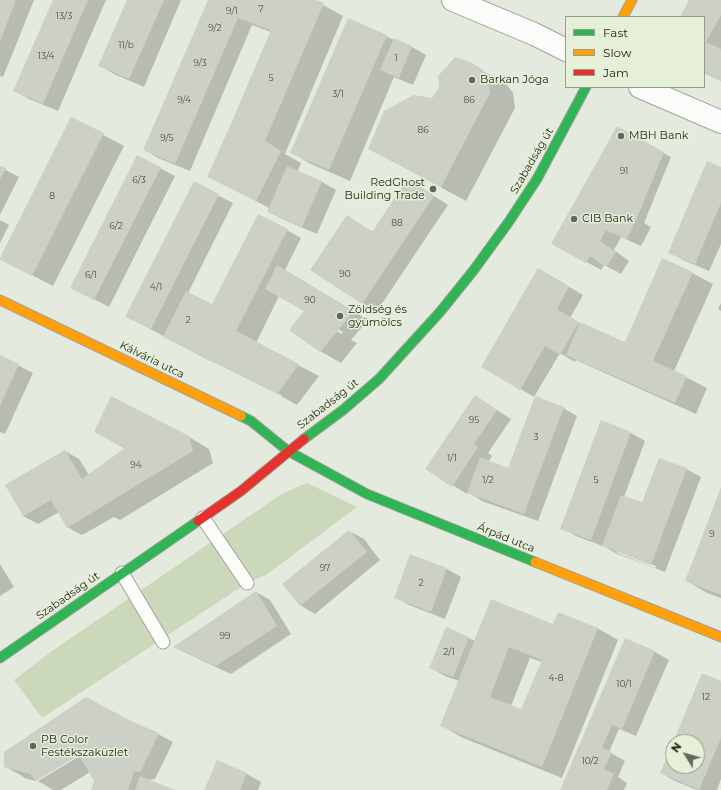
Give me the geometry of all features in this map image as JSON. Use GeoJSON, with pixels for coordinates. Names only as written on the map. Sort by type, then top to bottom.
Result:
{"type":"FeatureCollection","features":[{"type":"Feature","properties":{"kind":"main road"},"geometry":{"type":"LineString","coordinates":[[624,16],[632,0]]}},
{"type":"Feature","properties":{"kind":"main road","name":"Szabadság út"},"geometry":{"type":"LineString","coordinates":[[0,658],[241,491],[288,451],[343,410],[379,379],[440,312],[503,229],[537,179],[585,88]]}},
{"type":"Feature","properties":{"kind":"main road","name":"Kálvária utca"},"geometry":{"type":"LineString","coordinates":[[0,300],[251,421],[288,451]]}},
{"type":"Feature","properties":{"kind":"main road","name":"Árpád utca"},"geometry":{"type":"LineString","coordinates":[[288,451],[367,494],[721,637]]}},
{"type":"Feature","properties":{"kind":"street"},"geometry":{"type":"LineString","coordinates":[[453,0],[534,34],[565,50]]}},
{"type":"Feature","properties":{"kind":"street"},"geometry":{"type":"LineString","coordinates":[[642,88],[721,122]]}},
{"type":"Feature","properties":{"kind":"lane"},"geometry":{"type":"LineString","coordinates":[[203,518],[247,583]]}},
{"type":"Feature","properties":{"kind":"lane"},"geometry":{"type":"LineString","coordinates":[[122,573],[162,642]]}},
{"type":"Feature","properties":{"kind":"green space"},"geometry":{"type":"Polygon","coordinates":[[[307,483],[357,507],[266,575],[247,583],[42,718],[14,680],[52,651],[283,493],[307,483]]]}},
{"type":"Feature","properties":{"kind":"building"},"geometry":{"type":"Polygon","coordinates":[[[0,0],[16,0],[0,41],[0,0]]]}},
{"type":"Feature","properties":{"kind":"building"},"geometry":{"type":"Polygon","coordinates":[[[53,0],[88,0],[43,104],[13,91],[53,0]]]}},
{"type":"Feature","properties":{"kind":"building"},"geometry":{"type":"Polygon","coordinates":[[[127,0],[164,0],[129,79],[98,66],[127,0]]]}},
{"type":"Feature","properties":{"kind":"building"},"geometry":{"type":"Polygon","coordinates":[[[208,0],[316,0],[324,3],[265,141],[281,151],[256,201],[207,177],[271,30],[238,18],[175,164],[143,150],[208,0]]]}},
{"type":"Feature","properties":{"kind":"building"},"geometry":{"type":"Polygon","coordinates":[[[689,0],[721,0],[721,15],[706,42],[721,49],[721,81],[705,73],[705,16],[681,16],[689,0]]]}},
{"type":"Feature","properties":{"kind":"building"},"geometry":{"type":"Polygon","coordinates":[[[348,18],[387,35],[329,170],[290,153],[348,18]]]}},
{"type":"Feature","properties":{"kind":"building"},"geometry":{"type":"Polygon","coordinates":[[[394,38],[412,46],[399,78],[380,70],[394,38]]]}},
{"type":"Feature","properties":{"kind":"building"},"geometry":{"type":"Polygon","coordinates":[[[455,57],[468,61],[482,69],[488,77],[490,93],[441,187],[368,149],[384,111],[414,95],[432,98],[439,88],[438,76],[455,57]]]}},
{"type":"Feature","properties":{"kind":"building"},"geometry":{"type":"Polygon","coordinates":[[[71,117],[104,133],[32,276],[0,260],[0,258],[71,117]]]}},
{"type":"Feature","properties":{"kind":"building"},"geometry":{"type":"Polygon","coordinates":[[[617,126],[664,152],[627,239],[606,230],[600,241],[616,252],[606,267],[590,256],[586,263],[551,244],[617,126]]]}},
{"type":"Feature","properties":{"kind":"building"},"geometry":{"type":"Polygon","coordinates":[[[137,155],[161,167],[94,300],[70,288],[137,155]]]}},
{"type":"Feature","properties":{"kind":"building"},"geometry":{"type":"Polygon","coordinates":[[[707,161],[721,167],[721,203],[695,264],[668,253],[707,161]]]}},
{"type":"Feature","properties":{"kind":"building"},"geometry":{"type":"Polygon","coordinates":[[[0,166],[6,168],[0,179],[0,166]]]}},
{"type":"Feature","properties":{"kind":"building"},"geometry":{"type":"Polygon","coordinates":[[[287,166],[322,181],[302,227],[267,212],[287,166]]]}},
{"type":"Feature","properties":{"kind":"building"},"geometry":{"type":"Polygon","coordinates":[[[408,178],[434,196],[362,304],[310,270],[347,215],[372,232],[408,178]]]}},
{"type":"Feature","properties":{"kind":"building"},"geometry":{"type":"Polygon","coordinates":[[[194,181],[219,194],[151,329],[125,317],[194,181]]]}},
{"type":"Feature","properties":{"kind":"building"},"geometry":{"type":"Polygon","coordinates":[[[258,214],[288,229],[236,331],[299,364],[277,394],[163,337],[186,291],[212,304],[258,214]]]}},
{"type":"Feature","properties":{"kind":"building"},"geometry":{"type":"Polygon","coordinates":[[[662,258],[693,272],[653,361],[687,376],[675,403],[566,355],[580,322],[625,342],[662,258]]]}},
{"type":"Feature","properties":{"kind":"building"},"geometry":{"type":"Polygon","coordinates":[[[277,265],[354,311],[320,352],[289,330],[304,311],[265,289],[277,265]]]}},
{"type":"Feature","properties":{"kind":"building"},"geometry":{"type":"Polygon","coordinates":[[[538,268],[569,286],[557,309],[579,322],[560,355],[545,346],[520,390],[481,367],[538,268]]]}},
{"type":"Feature","properties":{"kind":"building"},"geometry":{"type":"Polygon","coordinates":[[[0,355],[19,364],[0,406],[0,355]]]}},
{"type":"Feature","properties":{"kind":"building"},"geometry":{"type":"Polygon","coordinates":[[[475,395],[497,410],[474,444],[478,447],[452,487],[425,469],[475,395]]]}},
{"type":"Feature","properties":{"kind":"building"},"geometry":{"type":"Polygon","coordinates":[[[111,396],[189,436],[193,451],[67,528],[51,500],[23,516],[5,485],[65,450],[82,479],[125,448],[94,432],[111,396]]]}},
{"type":"Feature","properties":{"kind":"building"},"geometry":{"type":"Polygon","coordinates":[[[535,396],[564,407],[524,514],[467,493],[480,457],[508,468],[535,396]]]}},
{"type":"Feature","properties":{"kind":"building"},"geometry":{"type":"Polygon","coordinates":[[[601,420],[631,432],[591,540],[560,529],[601,420]]]}},
{"type":"Feature","properties":{"kind":"building"},"geometry":{"type":"Polygon","coordinates":[[[659,458],[687,468],[651,565],[602,546],[621,495],[642,502],[659,458]]]}},
{"type":"Feature","properties":{"kind":"building"},"geometry":{"type":"Polygon","coordinates":[[[721,487],[721,595],[685,581],[721,487]]]}},
{"type":"Feature","properties":{"kind":"building"},"geometry":{"type":"Polygon","coordinates":[[[349,530],[367,552],[300,606],[282,584],[349,530]]]}},
{"type":"Feature","properties":{"kind":"building"},"geometry":{"type":"Polygon","coordinates":[[[410,554],[447,568],[431,612],[394,598],[410,554]]]}},
{"type":"Feature","properties":{"kind":"building"},"geometry":{"type":"Polygon","coordinates":[[[256,591],[277,626],[216,666],[173,647],[256,591]]]}},
{"type":"Feature","properties":{"kind":"building"},"geometry":{"type":"Polygon","coordinates":[[[491,599],[553,624],[558,612],[598,628],[542,767],[440,726],[491,599]],[[509,647],[490,697],[521,709],[542,660],[509,647]]]}},
{"type":"Feature","properties":{"kind":"building"},"geometry":{"type":"Polygon","coordinates":[[[446,627],[469,637],[453,677],[429,668],[446,627]]]}},
{"type":"Feature","properties":{"kind":"building"},"geometry":{"type":"Polygon","coordinates":[[[625,638],[655,651],[622,729],[612,725],[602,748],[612,752],[604,769],[614,774],[607,790],[560,790],[625,638]]]}},
{"type":"Feature","properties":{"kind":"building"},"geometry":{"type":"Polygon","coordinates":[[[702,673],[721,681],[721,738],[699,790],[660,773],[665,761],[665,774],[705,774],[705,734],[676,734],[702,673]]]}},
{"type":"Feature","properties":{"kind":"building"},"geometry":{"type":"Polygon","coordinates":[[[86,697],[133,722],[159,733],[141,771],[134,772],[128,790],[91,790],[94,781],[79,755],[36,781],[30,774],[4,767],[4,752],[86,697]]]}},
{"type":"Feature","properties":{"kind":"building"},"geometry":{"type":"Polygon","coordinates":[[[217,760],[247,773],[240,790],[204,790],[217,760]]]}},
{"type":"Feature","properties":{"kind":"building"},"geometry":{"type":"Polygon","coordinates":[[[140,776],[175,790],[135,790],[140,776]]]}},
{"type":"Feature","properties":{"kind":"traffic: fast"},"geometry":{"type":"LineString","coordinates":[[304,439],[343,410],[379,379],[440,312],[473,271],[508,223],[537,179],[585,88]]}},
{"type":"Feature","properties":{"kind":"traffic: fast"},"geometry":{"type":"LineString","coordinates":[[241,416],[251,421],[288,451],[367,494],[535,562]]}},
{"type":"Feature","properties":{"kind":"traffic: fast"},"geometry":{"type":"LineString","coordinates":[[0,658],[198,521]]}},
{"type":"Feature","properties":{"kind":"traffic: slow"},"geometry":{"type":"LineString","coordinates":[[624,16],[632,0]]}},
{"type":"Feature","properties":{"kind":"traffic: slow"},"geometry":{"type":"LineString","coordinates":[[0,300],[241,416]]}},
{"type":"Feature","properties":{"kind":"traffic: slow"},"geometry":{"type":"LineString","coordinates":[[535,562],[721,637]]}},
{"type":"Feature","properties":{"kind":"traffic: jam"},"geometry":{"type":"LineString","coordinates":[[198,521],[241,491],[304,439]]}},
{"type":"Feature","properties":{"kind":"place","name":"Barkan Jóga"},"geometry":{"type":"Point","coordinates":[472,80]}},
{"type":"Feature","properties":{"kind":"place","name":"MBH Bank"},"geometry":{"type":"Point","coordinates":[621,136]}},
{"type":"Feature","properties":{"kind":"place","name":"RedGhost Building Trade"},"geometry":{"type":"Point","coordinates":[433,189]}},
{"type":"Feature","properties":{"kind":"place","name":"CIB Bank"},"geometry":{"type":"Point","coordinates":[574,219]}},
{"type":"Feature","properties":{"kind":"place","name":"Zöldség és gyümölcs"},"geometry":{"type":"Point","coordinates":[340,316]}},
{"type":"Feature","properties":{"kind":"place","name":"PB Color Festékszaküzlet"},"geometry":{"type":"Point","coordinates":[33,746]}}]}
